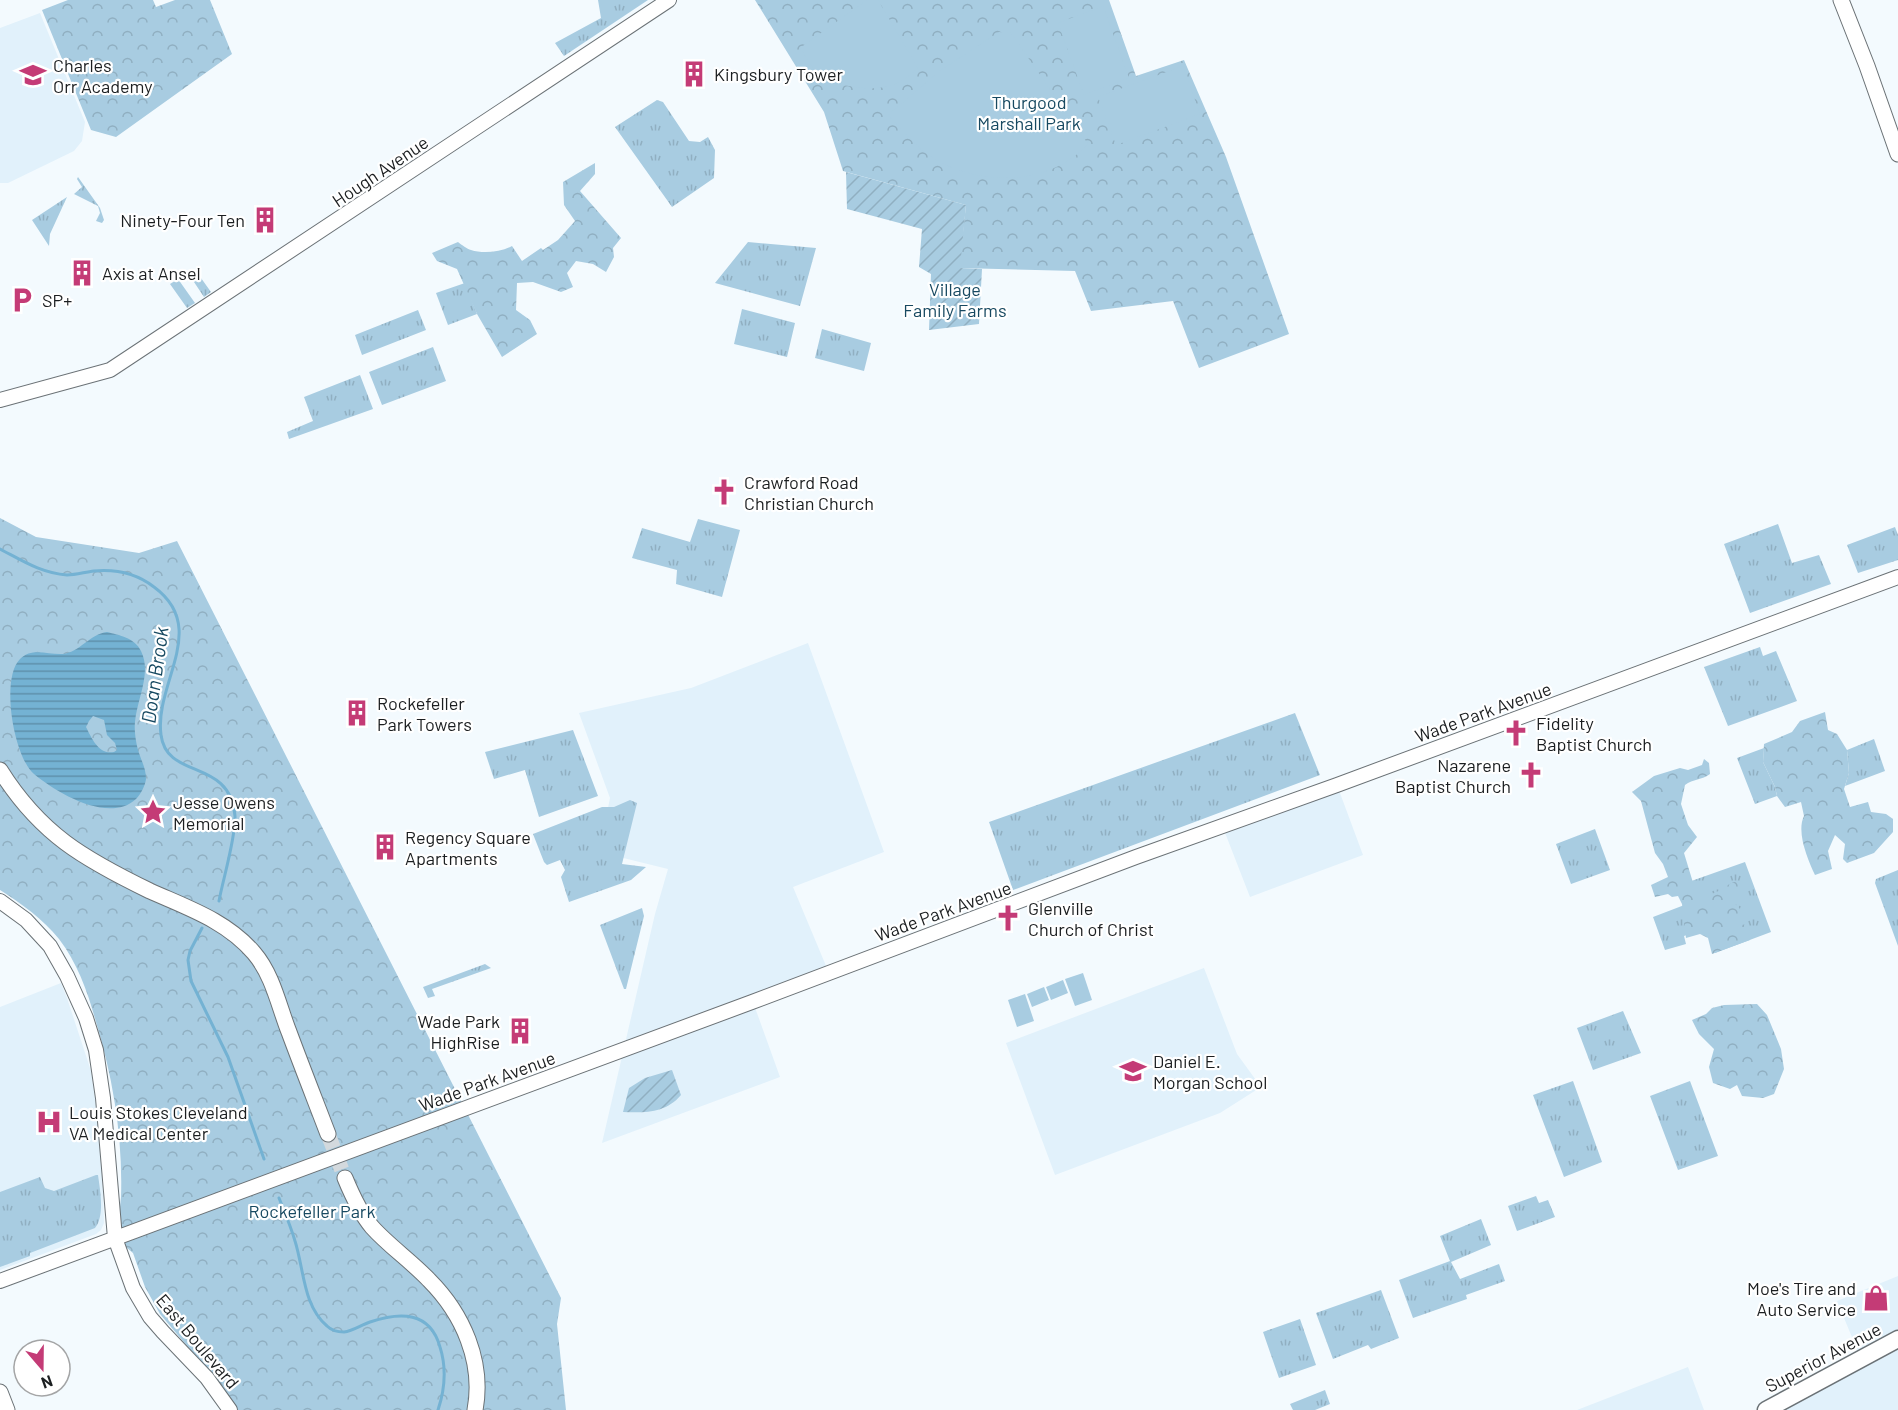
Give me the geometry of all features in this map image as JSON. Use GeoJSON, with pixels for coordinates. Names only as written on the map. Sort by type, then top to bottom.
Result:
{"type":"FeatureCollection","features":[{"type":"Feature","properties":{"kind":"main road"},"geometry":{"type":"LineString","coordinates":[[1841,0],[1898,154]]}},
{"type":"Feature","properties":{"kind":"main road"},"geometry":{"type":"LineString","coordinates":[[0,770],[39,820],[70,848],[120,876],[217,921],[253,952],[269,978],[328,1134]]}},
{"type":"Feature","properties":{"kind":"main road"},"geometry":{"type":"LineString","coordinates":[[345,1178],[371,1226],[430,1281],[452,1308],[471,1347],[477,1370],[478,1388],[475,1410]]}},
{"type":"Feature","properties":{"kind":"main road","name":"Superior Avenue"},"geometry":{"type":"LineString","coordinates":[[1766,1410],[1898,1339]]}},
{"type":"Feature","properties":{"kind":"main road"},"geometry":{"type":"LineString","coordinates":[[0,1392],[7,1410]]}},
{"type":"Feature","properties":{"kind":"street","name":"Hough Avenue"},"geometry":{"type":"LineString","coordinates":[[0,400],[110,370],[669,0]]}},
{"type":"Feature","properties":{"kind":"street","name":"Wade Park Avenue"},"geometry":{"type":"LineString","coordinates":[[0,1281],[1136,857],[1898,577]]}},
{"type":"Feature","properties":{"kind":"street","name":"East Boulevard"},"geometry":{"type":"LineString","coordinates":[[0,901],[26,920],[50,946],[68,976],[86,1018],[96,1050],[103,1098],[116,1238],[133,1288],[150,1317],[207,1378],[231,1410]]}},
{"type":"Feature","properties":{"kind":"shaded area","name":"Charles Orr Academy"},"geometry":{"type":"Polygon","coordinates":[[[40,13],[85,122],[82,141],[74,151],[8,183],[0,183],[0,28],[40,13]]]}},
{"type":"Feature","properties":{"kind":"shaded area"},"geometry":{"type":"Polygon","coordinates":[[[101,633],[117,634],[135,643],[141,651],[145,668],[136,713],[135,733],[146,779],[136,799],[125,806],[112,808],[98,807],[69,797],[34,774],[21,752],[10,700],[14,669],[25,655],[35,652],[69,653],[101,633]],[[93,716],[86,727],[100,749],[114,752],[117,750],[115,743],[107,735],[104,720],[93,716]]]}},
{"type":"Feature","properties":{"kind":"shaded area"},"geometry":{"type":"Polygon","coordinates":[[[808,643],[884,852],[793,887],[829,973],[753,1002],[780,1077],[602,1143],[655,914],[668,869],[599,852],[610,798],[579,713],[691,688],[808,643]]]}},
{"type":"Feature","properties":{"kind":"shaded area"},"geometry":{"type":"Polygon","coordinates":[[[1337,785],[1363,855],[1250,897],[1222,825],[1337,785]]]}},
{"type":"Feature","properties":{"kind":"shaded area","name":"Daniel E. Morgan School"},"geometry":{"type":"Polygon","coordinates":[[[1204,968],[1237,1054],[1261,1087],[1220,1113],[1055,1175],[1006,1043],[1204,968]]]}},
{"type":"Feature","properties":{"kind":"shaded area","name":"Louis Stokes Cleveland VA Medical Center"},"geometry":{"type":"Polygon","coordinates":[[[61,983],[91,1071],[101,1142],[104,1223],[96,1234],[0,1270],[0,1007],[61,983]]]}},
{"type":"Feature","properties":{"kind":"shaded area"},"geometry":{"type":"Polygon","coordinates":[[[1898,1276],[1898,1410],[1786,1410],[1783,1401],[1861,1359],[1837,1301],[1898,1276]]]}},
{"type":"Feature","properties":{"kind":"shaded area"},"geometry":{"type":"Polygon","coordinates":[[[1688,1367],[1704,1410],[1577,1410],[1688,1367]]]}},
{"type":"Feature","properties":{"kind":"green space"},"geometry":{"type":"Polygon","coordinates":[[[68,0],[153,0],[156,7],[175,0],[210,0],[232,54],[116,137],[91,130],[42,10],[68,0]]]}},
{"type":"Feature","properties":{"kind":"green space"},"geometry":{"type":"Polygon","coordinates":[[[598,0],[648,0],[564,56],[555,43],[601,18],[598,0]]]}},
{"type":"Feature","properties":{"kind":"green space","name":"Thurgood Marshall Park"},"geometry":{"type":"Polygon","coordinates":[[[755,0],[1109,0],[1136,76],[1184,60],[1226,157],[1289,334],[1199,368],[1173,301],[1091,311],[1075,271],[959,268],[966,205],[843,171],[824,112],[755,0]]]}},
{"type":"Feature","properties":{"kind":"green space"},"geometry":{"type":"Polygon","coordinates":[[[867,0],[878,0],[918,68],[902,80],[886,87],[859,88],[835,83],[816,71],[800,48],[867,0]]]}},
{"type":"Feature","properties":{"kind":"green space"},"geometry":{"type":"Polygon","coordinates":[[[1103,6],[1129,78],[1084,95],[1058,23],[1103,6]]]}},
{"type":"Feature","properties":{"kind":"green space"},"geometry":{"type":"Polygon","coordinates":[[[999,32],[1011,33],[1088,144],[1072,158],[1053,169],[1010,178],[966,173],[927,154],[888,115],[941,70],[999,32]]]}},
{"type":"Feature","properties":{"kind":"green space"},"geometry":{"type":"Polygon","coordinates":[[[1183,66],[1200,114],[1116,145],[1098,97],[1183,66]]]}},
{"type":"Feature","properties":{"kind":"green space"},"geometry":{"type":"Polygon","coordinates":[[[657,100],[663,102],[689,141],[700,142],[708,137],[715,150],[714,178],[672,207],[615,127],[657,100]]]}},
{"type":"Feature","properties":{"kind":"green space"},"geometry":{"type":"Polygon","coordinates":[[[595,163],[595,174],[580,191],[621,238],[613,248],[614,257],[606,272],[593,264],[576,261],[567,273],[573,287],[561,292],[533,282],[517,283],[516,310],[530,320],[537,334],[502,357],[477,314],[457,269],[437,261],[432,253],[458,242],[469,249],[481,252],[497,251],[512,246],[522,261],[541,248],[543,250],[558,240],[575,221],[564,205],[563,182],[595,163]]]}},
{"type":"Feature","properties":{"kind":"green space","name":"Village Family Farms"},"geometry":{"type":"Polygon","coordinates":[[[846,172],[966,205],[960,268],[982,269],[979,324],[929,330],[931,274],[919,267],[922,229],[847,209],[846,172]]]}},
{"type":"Feature","properties":{"kind":"green space"},"geometry":{"type":"Polygon","coordinates":[[[78,177],[100,208],[104,220],[102,223],[96,221],[100,213],[98,206],[74,194],[82,187],[78,177]]]}},
{"type":"Feature","properties":{"kind":"green space"},"geometry":{"type":"Polygon","coordinates":[[[67,197],[50,234],[49,246],[32,220],[67,197]]]}},
{"type":"Feature","properties":{"kind":"green space"},"geometry":{"type":"Polygon","coordinates":[[[748,242],[816,248],[800,306],[715,283],[748,242]]]}},
{"type":"Feature","properties":{"kind":"green space"},"geometry":{"type":"Polygon","coordinates":[[[196,271],[211,292],[204,297],[190,276],[196,271]]]}},
{"type":"Feature","properties":{"kind":"green space"},"geometry":{"type":"Polygon","coordinates":[[[178,279],[195,303],[187,308],[170,284],[178,279]]]}},
{"type":"Feature","properties":{"kind":"green space"},"geometry":{"type":"Polygon","coordinates":[[[465,283],[477,314],[448,325],[436,293],[465,283]]]}},
{"type":"Feature","properties":{"kind":"green space"},"geometry":{"type":"Polygon","coordinates":[[[742,309],[795,323],[787,357],[734,344],[742,309]]]}},
{"type":"Feature","properties":{"kind":"green space"},"geometry":{"type":"Polygon","coordinates":[[[418,310],[426,330],[362,355],[355,335],[418,310]]]}},
{"type":"Feature","properties":{"kind":"green space"},"geometry":{"type":"Polygon","coordinates":[[[822,329],[871,343],[864,371],[815,358],[822,329]]]}},
{"type":"Feature","properties":{"kind":"green space"},"geometry":{"type":"Polygon","coordinates":[[[433,347],[446,381],[382,405],[369,372],[433,347]]]}},
{"type":"Feature","properties":{"kind":"green space"},"geometry":{"type":"Polygon","coordinates":[[[360,375],[373,409],[289,439],[287,432],[313,421],[304,397],[360,375]]]}},
{"type":"Feature","properties":{"kind":"green space","name":"Rockefeller Park"},"geometry":{"type":"Polygon","coordinates":[[[0,518],[36,537],[139,553],[177,541],[561,1298],[557,1324],[566,1410],[238,1410],[160,1314],[145,1287],[133,1253],[115,1238],[121,1197],[116,1108],[102,1043],[86,990],[72,958],[53,932],[32,912],[0,890],[0,518]]]}},
{"type":"Feature","properties":{"kind":"green space"},"geometry":{"type":"Polygon","coordinates":[[[698,519],[740,530],[722,597],[676,584],[677,570],[632,558],[642,528],[690,542],[698,519]]]}},
{"type":"Feature","properties":{"kind":"green space"},"geometry":{"type":"Polygon","coordinates":[[[1778,524],[1792,563],[1819,555],[1831,584],[1750,613],[1724,544],[1778,524]]]}},
{"type":"Feature","properties":{"kind":"green space"},"geometry":{"type":"Polygon","coordinates":[[[1895,527],[1898,535],[1898,560],[1858,573],[1847,545],[1895,527]]]}},
{"type":"Feature","properties":{"kind":"green space"},"geometry":{"type":"Polygon","coordinates":[[[1760,647],[1763,656],[1776,651],[1797,701],[1728,726],[1704,667],[1760,647]]]}},
{"type":"Feature","properties":{"kind":"green space"},"geometry":{"type":"Polygon","coordinates":[[[1825,712],[1828,730],[1837,734],[1847,750],[1849,773],[1844,789],[1850,807],[1868,802],[1871,812],[1886,814],[1893,819],[1893,832],[1874,853],[1847,863],[1843,859],[1845,844],[1835,835],[1828,851],[1832,869],[1815,875],[1802,838],[1804,816],[1801,802],[1785,807],[1777,796],[1763,762],[1764,744],[1792,732],[1800,721],[1825,712]]]}},
{"type":"Feature","properties":{"kind":"green space"},"geometry":{"type":"Polygon","coordinates":[[[1295,713],[1320,775],[1013,890],[989,822],[1295,713]]]}},
{"type":"Feature","properties":{"kind":"green space"},"geometry":{"type":"Polygon","coordinates":[[[573,730],[598,796],[539,817],[525,770],[494,779],[485,752],[573,730]]]}},
{"type":"Feature","properties":{"kind":"green space"},"geometry":{"type":"Polygon","coordinates":[[[1874,739],[1885,771],[1845,786],[1849,773],[1847,750],[1874,739]]]}},
{"type":"Feature","properties":{"kind":"green space"},"geometry":{"type":"Polygon","coordinates":[[[1764,748],[1763,762],[1777,796],[1755,804],[1737,758],[1764,748]]]}},
{"type":"Feature","properties":{"kind":"green space"},"geometry":{"type":"Polygon","coordinates":[[[1704,759],[1709,763],[1710,774],[1685,785],[1681,804],[1688,825],[1697,837],[1684,853],[1698,899],[1703,892],[1708,895],[1737,881],[1750,882],[1752,889],[1729,897],[1740,909],[1738,924],[1747,925],[1753,931],[1750,940],[1712,954],[1708,938],[1700,934],[1686,938],[1682,904],[1678,896],[1672,897],[1668,894],[1655,897],[1651,885],[1668,877],[1655,853],[1641,801],[1632,792],[1654,776],[1680,768],[1688,770],[1702,765],[1704,759]]]}},
{"type":"Feature","properties":{"kind":"green space"},"geometry":{"type":"Polygon","coordinates":[[[630,800],[637,803],[622,864],[646,867],[631,880],[569,902],[561,877],[565,870],[560,860],[547,865],[533,834],[602,807],[614,807],[630,800]]]}},
{"type":"Feature","properties":{"kind":"green space"},"geometry":{"type":"Polygon","coordinates":[[[1595,829],[1610,870],[1571,884],[1556,844],[1595,829]]]}},
{"type":"Feature","properties":{"kind":"green space"},"geometry":{"type":"Polygon","coordinates":[[[1745,862],[1771,932],[1715,953],[1710,936],[1698,931],[1684,936],[1686,944],[1665,950],[1653,917],[1687,904],[1680,885],[1745,862]]]}},
{"type":"Feature","properties":{"kind":"green space"},"geometry":{"type":"Polygon","coordinates":[[[1898,870],[1898,946],[1875,883],[1876,879],[1898,870]]]}},
{"type":"Feature","properties":{"kind":"green space"},"geometry":{"type":"Polygon","coordinates":[[[642,908],[644,916],[626,989],[624,989],[600,925],[642,908]]]}},
{"type":"Feature","properties":{"kind":"green space"},"geometry":{"type":"Polygon","coordinates":[[[485,964],[491,968],[432,989],[435,996],[428,998],[423,987],[485,964]]]}},
{"type":"Feature","properties":{"kind":"green space"},"geometry":{"type":"Polygon","coordinates":[[[1083,973],[1092,1000],[1075,1006],[1065,979],[1083,973]]]}},
{"type":"Feature","properties":{"kind":"green space"},"geometry":{"type":"Polygon","coordinates":[[[1063,980],[1068,993],[1051,1000],[1046,987],[1063,980]]]}},
{"type":"Feature","properties":{"kind":"green space"},"geometry":{"type":"Polygon","coordinates":[[[1044,987],[1049,1000],[1032,1007],[1027,994],[1044,987]]]}},
{"type":"Feature","properties":{"kind":"green space"},"geometry":{"type":"Polygon","coordinates":[[[1025,994],[1034,1021],[1017,1027],[1008,1000],[1025,994]]]}},
{"type":"Feature","properties":{"kind":"green space"},"geometry":{"type":"Polygon","coordinates":[[[1757,1004],[1767,1015],[1781,1049],[1784,1069],[1774,1094],[1763,1098],[1742,1096],[1737,1085],[1730,1089],[1713,1083],[1709,1067],[1714,1049],[1699,1034],[1692,1020],[1706,1014],[1712,1008],[1724,1005],[1757,1004]]]}},
{"type":"Feature","properties":{"kind":"green space"},"geometry":{"type":"Polygon","coordinates":[[[1623,1011],[1641,1053],[1593,1070],[1577,1028],[1623,1011]]]}},
{"type":"Feature","properties":{"kind":"green space"},"geometry":{"type":"Polygon","coordinates":[[[672,1070],[681,1095],[675,1101],[655,1111],[623,1112],[629,1088],[645,1078],[672,1070]]]}},
{"type":"Feature","properties":{"kind":"green space"},"geometry":{"type":"Polygon","coordinates":[[[1573,1081],[1602,1162],[1564,1177],[1533,1095],[1573,1081]]]}},
{"type":"Feature","properties":{"kind":"green space"},"geometry":{"type":"Polygon","coordinates":[[[1690,1081],[1718,1156],[1678,1170],[1650,1096],[1690,1081]]]}},
{"type":"Feature","properties":{"kind":"green space"},"geometry":{"type":"Polygon","coordinates":[[[98,1175],[101,1195],[101,1210],[95,1228],[0,1267],[0,1192],[40,1177],[45,1188],[54,1191],[98,1175]]]}},
{"type":"Feature","properties":{"kind":"green space"},"geometry":{"type":"Polygon","coordinates":[[[1536,1196],[1539,1203],[1548,1200],[1555,1217],[1517,1231],[1508,1206],[1536,1196]]]}},
{"type":"Feature","properties":{"kind":"green space"},"geometry":{"type":"Polygon","coordinates":[[[1481,1219],[1491,1245],[1451,1262],[1460,1279],[1499,1264],[1505,1281],[1466,1295],[1467,1299],[1413,1318],[1399,1280],[1450,1261],[1440,1236],[1481,1219]]]}},
{"type":"Feature","properties":{"kind":"green space"},"geometry":{"type":"Polygon","coordinates":[[[1381,1290],[1399,1338],[1371,1349],[1368,1345],[1333,1359],[1316,1313],[1381,1290]]]}},
{"type":"Feature","properties":{"kind":"green space"},"geometry":{"type":"Polygon","coordinates":[[[1300,1319],[1316,1365],[1279,1378],[1263,1332],[1300,1319]]]}},
{"type":"Feature","properties":{"kind":"green space"},"geometry":{"type":"Polygon","coordinates":[[[1325,1390],[1330,1404],[1315,1410],[1293,1410],[1290,1404],[1325,1390]]]}},
{"type":"Feature","properties":{"kind":"waterway","name":"Doan Brook"},"geometry":{"type":"LineString","coordinates":[[0,549],[32,566],[58,574],[110,571],[133,575],[154,587],[170,603],[178,620],[179,638],[161,715],[161,735],[166,749],[174,759],[211,777],[222,785],[231,797],[235,825],[219,901]]}},
{"type":"Feature","properties":{"kind":"waterway","name":"Doan Brook"},"geometry":{"type":"LineString","coordinates":[[202,928],[188,960],[191,981],[228,1057],[264,1159]]}},
{"type":"Feature","properties":{"kind":"waterway","name":"Doan Brook"},"geometry":{"type":"LineString","coordinates":[[279,1198],[295,1241],[309,1298],[319,1318],[329,1327],[344,1332],[381,1319],[403,1316],[412,1317],[429,1326],[440,1347],[444,1363],[444,1387],[438,1410]]}},
{"type":"Feature","properties":{"kind":"tunnel"},"geometry":{"type":"LineString","coordinates":[[328,1134],[345,1178]]}},
{"type":"Feature","properties":{"kind":"place","name":"Kingsbury Tower"},"geometry":{"type":"Point","coordinates":[694,74]}},
{"type":"Feature","properties":{"kind":"place","name":"Charles Orr Academy"},"geometry":{"type":"Point","coordinates":[33,75]}},
{"type":"Feature","properties":{"kind":"place","name":"Ninety-Four Ten"},"geometry":{"type":"Point","coordinates":[265,220]}},
{"type":"Feature","properties":{"kind":"place","name":"Axis at Ansel"},"geometry":{"type":"Point","coordinates":[82,273]}},
{"type":"Feature","properties":{"kind":"place","name":"SP+"},"geometry":{"type":"Point","coordinates":[22,300]}},
{"type":"Feature","properties":{"kind":"place","name":"Crawford Road Christian Church"},"geometry":{"type":"Point","coordinates":[724,492]}},
{"type":"Feature","properties":{"kind":"place","name":"Rockefeller Park Towers"},"geometry":{"type":"Point","coordinates":[357,713]}},
{"type":"Feature","properties":{"kind":"place","name":"Fidelity Baptist Church"},"geometry":{"type":"Point","coordinates":[1516,733]}},
{"type":"Feature","properties":{"kind":"place","name":"Nazarene Baptist Church"},"geometry":{"type":"Point","coordinates":[1531,775]}},
{"type":"Feature","properties":{"kind":"place","name":"Jesse Owens Memorial"},"geometry":{"type":"Point","coordinates":[153,812]}},
{"type":"Feature","properties":{"kind":"place","name":"Regency Square Apartments"},"geometry":{"type":"Point","coordinates":[385,847]}},
{"type":"Feature","properties":{"kind":"place","name":"Glenville Church of Christ"},"geometry":{"type":"Point","coordinates":[1008,918]}},
{"type":"Feature","properties":{"kind":"place","name":"Wade Park HighRise"},"geometry":{"type":"Point","coordinates":[520,1031]}},
{"type":"Feature","properties":{"kind":"place","name":"Daniel E. Morgan School"},"geometry":{"type":"Point","coordinates":[1133,1071]}},
{"type":"Feature","properties":{"kind":"place","name":"Louis Stokes Cleveland VA Medical Center"},"geometry":{"type":"Point","coordinates":[49,1122]}},
{"type":"Feature","properties":{"kind":"place","name":"Moe's Tire and Auto Service"},"geometry":{"type":"Point","coordinates":[1876,1298]}}]}
